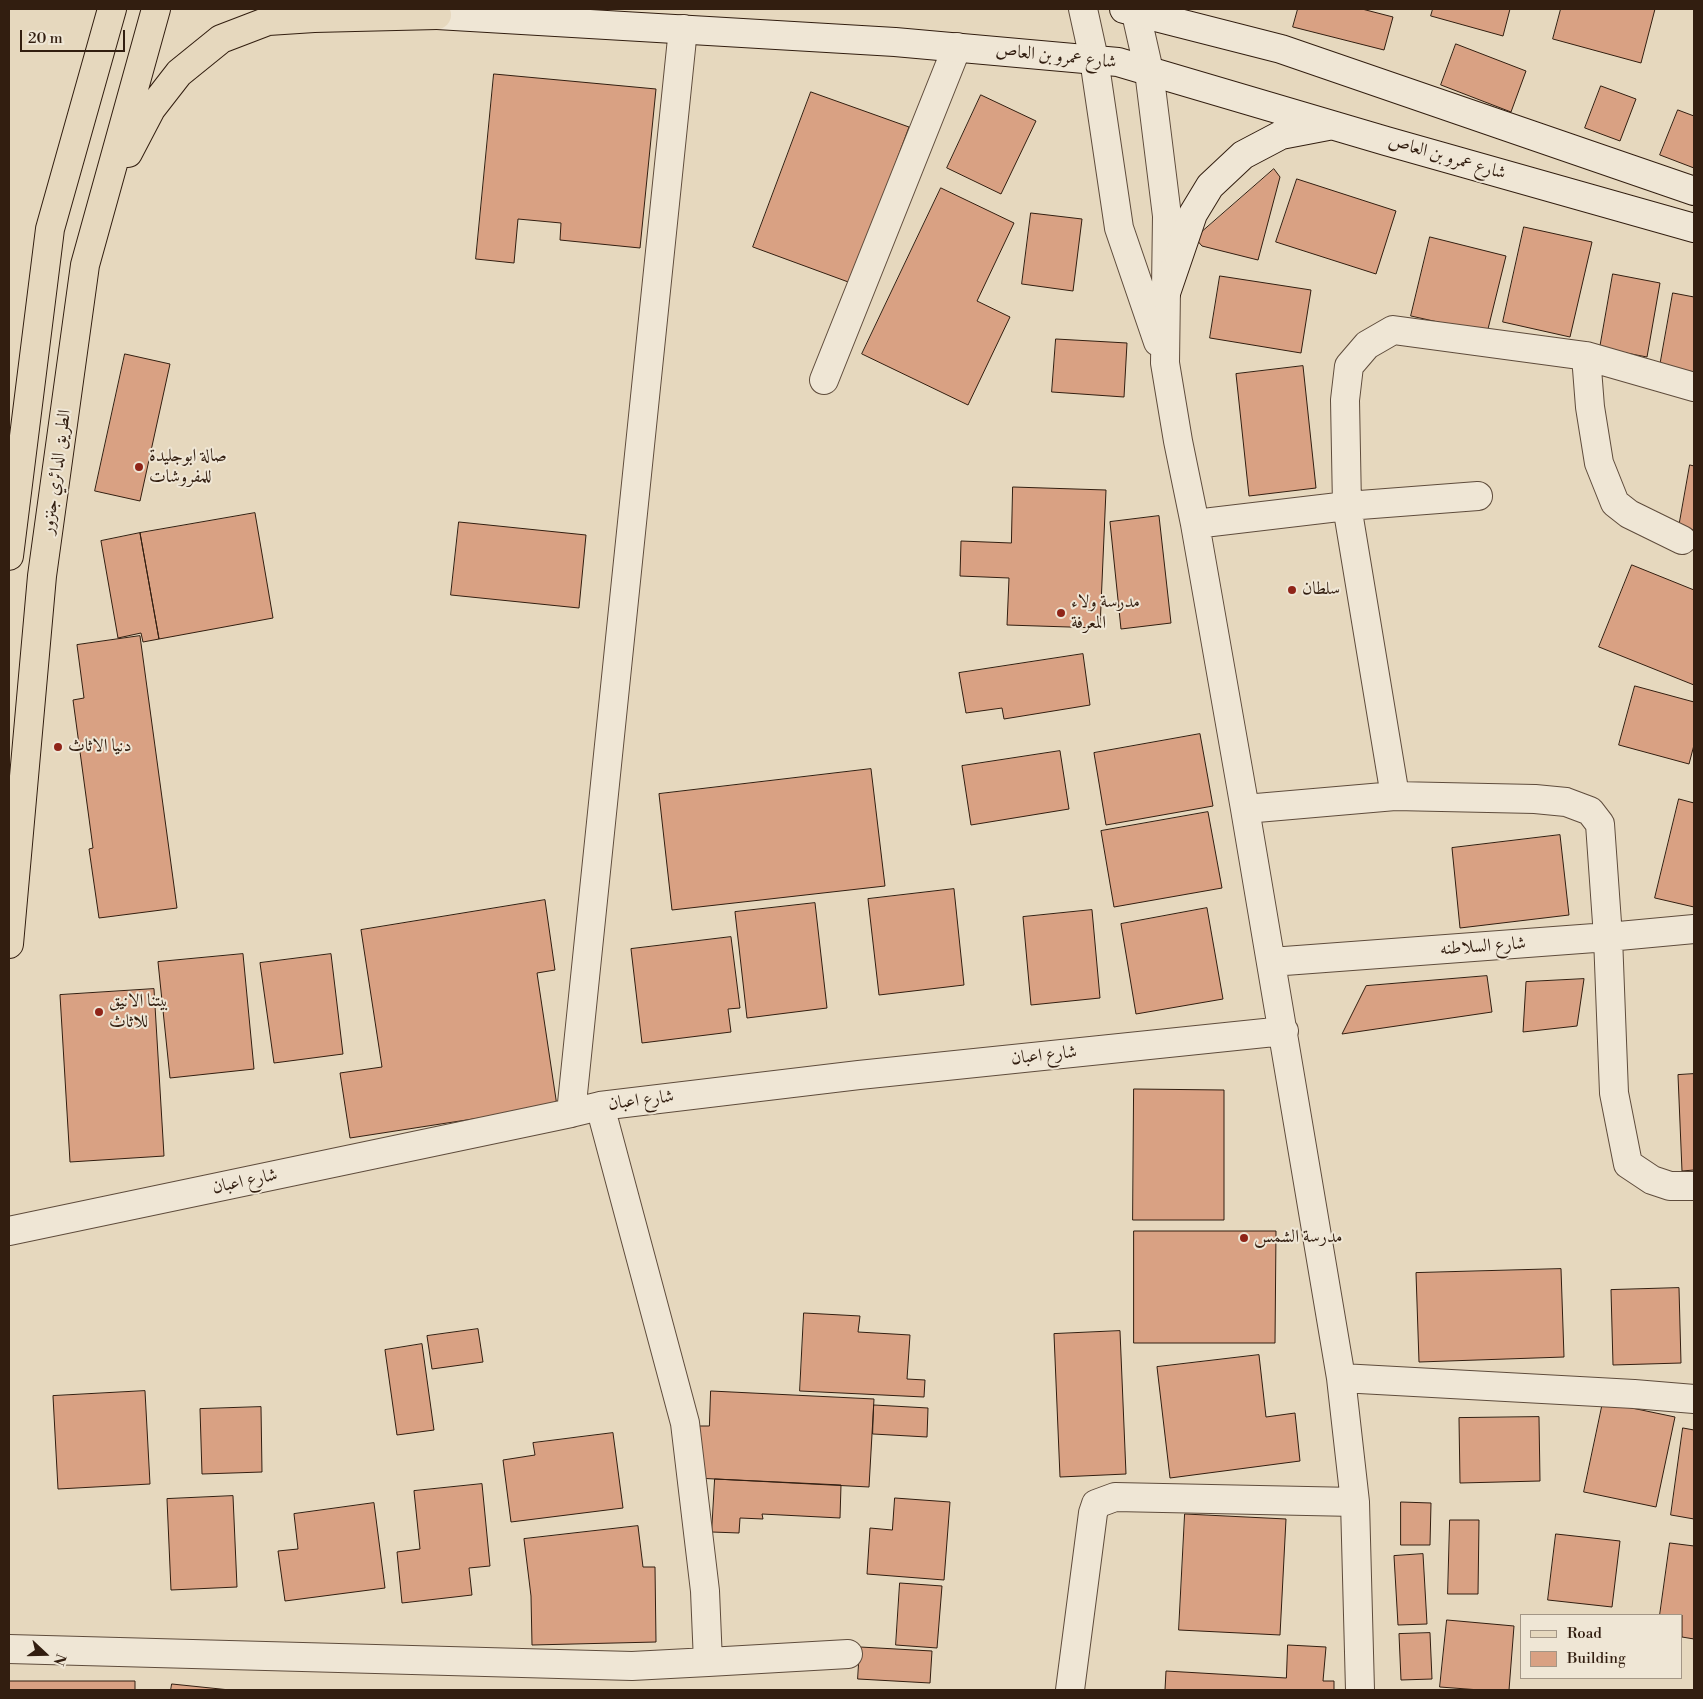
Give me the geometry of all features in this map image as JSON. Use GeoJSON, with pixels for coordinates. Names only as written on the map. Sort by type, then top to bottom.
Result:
{"type":"FeatureCollection","features":[{"type":"Feature","properties":{"kind":"main road","name":"الطريق الدائري جنزور"},"geometry":{"type":"LineString","coordinates":[[9,556],[12,497],[50,229],[112,9]]}},
{"type":"Feature","properties":{"kind":"main road","name":"الطريق الدائري جنزور"},"geometry":{"type":"LineString","coordinates":[[9,944],[42,576],[85,265],[156,9]]}},
{"type":"Feature","properties":{"kind":"main road"},"geometry":{"type":"LineString","coordinates":[[102,203],[151,109],[179,73],[221,40],[268,21],[437,15]]}},
{"type":"Feature","properties":{"kind":"street","name":"شارع عمرو بن العاص"},"geometry":{"type":"LineString","coordinates":[[396,9],[437,15],[895,42],[1118,62],[1694,228]]}},
{"type":"Feature","properties":{"kind":"street"},"geometry":{"type":"LineString","coordinates":[[1083,9],[1094,59],[1119,228],[1165,363],[1284,1031],[1341,1378],[1355,1502],[1360,1690]]}},
{"type":"Feature","properties":{"kind":"street"},"geometry":{"type":"LineString","coordinates":[[1132,10],[1149,71],[1167,216],[1165,363]]}},
{"type":"Feature","properties":{"kind":"street"},"geometry":{"type":"LineString","coordinates":[[1132,10],[1281,49],[1694,191]]}},
{"type":"Feature","properties":{"kind":"street"},"geometry":{"type":"LineString","coordinates":[[571,1113],[683,29]]}},
{"type":"Feature","properties":{"kind":"street"},"geometry":{"type":"LineString","coordinates":[[824,380],[958,47]]}},
{"type":"Feature","properties":{"kind":"street"},"geometry":{"type":"LineString","coordinates":[[1165,296],[1193,214],[1210,186],[1243,155],[1281,136],[1332,125]]}},
{"type":"Feature","properties":{"kind":"street"},"geometry":{"type":"LineString","coordinates":[[1395,796],[1347,506],[1345,400],[1349,366],[1367,345],[1393,330],[1586,356],[1694,387]]}},
{"type":"Feature","properties":{"kind":"street"},"geometry":{"type":"LineString","coordinates":[[1586,356],[1590,407],[1599,463],[1615,503],[1628,514],[1682,540]]}},
{"type":"Feature","properties":{"kind":"street"},"geometry":{"type":"LineString","coordinates":[[1195,524],[1347,506],[1478,496]]}},
{"type":"Feature","properties":{"kind":"street"},"geometry":{"type":"LineString","coordinates":[[1245,809],[1395,796],[1535,799],[1566,802],[1590,812],[1600,824],[1608,937],[1614,1093],[1628,1164],[1652,1180],[1670,1186],[1694,1186]]}},
{"type":"Feature","properties":{"kind":"street","name":"شارع السلاطنه"},"geometry":{"type":"LineString","coordinates":[[1271,962],[1694,930]]}},
{"type":"Feature","properties":{"kind":"street","name":"شارع اعبان"},"geometry":{"type":"LineString","coordinates":[[9,1231],[600,1106],[859,1075],[1284,1031]]}},
{"type":"Feature","properties":{"kind":"street"},"geometry":{"type":"LineString","coordinates":[[600,1106],[685,1423],[705,1591],[708,1662]]}},
{"type":"Feature","properties":{"kind":"street"},"geometry":{"type":"LineString","coordinates":[[1341,1378],[1694,1399]]}},
{"type":"Feature","properties":{"kind":"street"},"geometry":{"type":"LineString","coordinates":[[1070,1690],[1091,1523],[1096,1504],[1115,1497],[1355,1502]]}},
{"type":"Feature","properties":{"kind":"street"},"geometry":{"type":"LineString","coordinates":[[9,1649],[632,1666],[848,1654]]}},
{"type":"Feature","properties":{"kind":"building"},"geometry":{"type":"Polygon","coordinates":[[[1298,9],[1362,9],[1393,17],[1384,50],[1293,27],[1298,9]]]}},
{"type":"Feature","properties":{"kind":"building"},"geometry":{"type":"Polygon","coordinates":[[[1433,9],[1510,9],[1503,36],[1431,16],[1433,9]]]}},
{"type":"Feature","properties":{"kind":"building"},"geometry":{"type":"Polygon","coordinates":[[[1561,9],[1655,9],[1641,63],[1553,39],[1561,9]]]}},
{"type":"Feature","properties":{"kind":"building"},"geometry":{"type":"Polygon","coordinates":[[[1456,44],[1526,71],[1511,112],[1441,85],[1456,44]]]}},
{"type":"Feature","properties":{"kind":"building"},"geometry":{"type":"Polygon","coordinates":[[[494,74],[656,89],[640,248],[560,240],[561,223],[518,219],[514,263],[476,259],[494,74]]]}},
{"type":"Feature","properties":{"kind":"building"},"geometry":{"type":"Polygon","coordinates":[[[1601,86],[1636,99],[1620,141],[1585,128],[1601,86]]]}},
{"type":"Feature","properties":{"kind":"building"},"geometry":{"type":"Polygon","coordinates":[[[811,92],[909,127],[851,283],[753,247],[811,92]]]}},
{"type":"Feature","properties":{"kind":"building"},"geometry":{"type":"Polygon","coordinates":[[[981,95],[1036,121],[1001,194],[947,168],[981,95]]]}},
{"type":"Feature","properties":{"kind":"building"},"geometry":{"type":"Polygon","coordinates":[[[1678,110],[1694,116],[1694,168],[1660,155],[1678,110]]]}},
{"type":"Feature","properties":{"kind":"building"},"geometry":{"type":"Polygon","coordinates":[[[1274,169],[1280,177],[1258,260],[1202,246],[1195,238],[1274,169]]]}},
{"type":"Feature","properties":{"kind":"building"},"geometry":{"type":"Polygon","coordinates":[[[1297,179],[1396,211],[1376,274],[1276,242],[1297,179]]]}},
{"type":"Feature","properties":{"kind":"building"},"geometry":{"type":"Polygon","coordinates":[[[941,188],[1014,223],[977,301],[1010,317],[968,405],[862,354],[941,188]]]}},
{"type":"Feature","properties":{"kind":"building"},"geometry":{"type":"Polygon","coordinates":[[[1031,213],[1082,219],[1073,291],[1022,284],[1031,213]]]}},
{"type":"Feature","properties":{"kind":"building"},"geometry":{"type":"Polygon","coordinates":[[[1524,227],[1592,242],[1570,337],[1503,322],[1524,227]]]}},
{"type":"Feature","properties":{"kind":"building"},"geometry":{"type":"Polygon","coordinates":[[[1430,237],[1506,256],[1487,333],[1411,316],[1430,237]]]}},
{"type":"Feature","properties":{"kind":"building"},"geometry":{"type":"Polygon","coordinates":[[[1613,274],[1660,283],[1647,357],[1600,348],[1613,274]]]}},
{"type":"Feature","properties":{"kind":"building"},"geometry":{"type":"Polygon","coordinates":[[[1220,276],[1311,290],[1301,353],[1210,338],[1220,276]]]}},
{"type":"Feature","properties":{"kind":"building"},"geometry":{"type":"Polygon","coordinates":[[[1673,293],[1694,297],[1694,372],[1660,366],[1673,293]]]}},
{"type":"Feature","properties":{"kind":"building"},"geometry":{"type":"Polygon","coordinates":[[[1056,339],[1127,343],[1124,397],[1052,392],[1056,339]]]}},
{"type":"Feature","properties":{"kind":"building"},"geometry":{"type":"Polygon","coordinates":[[[125,354],[170,364],[140,501],[95,491],[125,354]]]}},
{"type":"Feature","properties":{"kind":"building"},"geometry":{"type":"Polygon","coordinates":[[[1303,366],[1316,488],[1249,496],[1236,374],[1303,366]]]}},
{"type":"Feature","properties":{"kind":"building"},"geometry":{"type":"Polygon","coordinates":[[[1690,465],[1694,466],[1694,530],[1679,527],[1690,465]]]}},
{"type":"Feature","properties":{"kind":"building"},"geometry":{"type":"Polygon","coordinates":[[[1013,487],[1106,490],[1100,628],[1007,625],[1009,578],[960,576],[961,541],[1011,543],[1013,487]]]}},
{"type":"Feature","properties":{"kind":"building"},"geometry":{"type":"Polygon","coordinates":[[[255,513],[273,618],[159,639],[140,533],[255,513]]]}},
{"type":"Feature","properties":{"kind":"building"},"geometry":{"type":"Polygon","coordinates":[[[1159,516],[1171,623],[1121,629],[1110,522],[1159,516]]]}},
{"type":"Feature","properties":{"kind":"building"},"geometry":{"type":"Polygon","coordinates":[[[459,522],[586,535],[579,608],[451,595],[459,522]]]}},
{"type":"Feature","properties":{"kind":"building"},"geometry":{"type":"Polygon","coordinates":[[[140,533],[159,639],[143,642],[141,633],[118,638],[101,541],[140,533]]]}},
{"type":"Feature","properties":{"kind":"building"},"geometry":{"type":"Polygon","coordinates":[[[1632,565],[1694,590],[1694,685],[1599,647],[1632,565]]]}},
{"type":"Feature","properties":{"kind":"building"},"geometry":{"type":"Polygon","coordinates":[[[140,636],[177,908],[99,918],[89,849],[93,848],[73,700],[84,698],[77,645],[140,636]]]}},
{"type":"Feature","properties":{"kind":"building"},"geometry":{"type":"Polygon","coordinates":[[[1083,654],[1090,705],[1004,719],[1002,708],[966,713],[959,673],[1083,654]]]}},
{"type":"Feature","properties":{"kind":"building"},"geometry":{"type":"Polygon","coordinates":[[[1635,686],[1694,702],[1694,745],[1689,764],[1619,745],[1635,686]]]}},
{"type":"Feature","properties":{"kind":"building"},"geometry":{"type":"Polygon","coordinates":[[[1200,734],[1213,806],[1106,825],[1094,753],[1200,734]]]}},
{"type":"Feature","properties":{"kind":"building"},"geometry":{"type":"Polygon","coordinates":[[[1060,751],[1069,809],[971,825],[962,766],[1060,751]]]}},
{"type":"Feature","properties":{"kind":"building"},"geometry":{"type":"Polygon","coordinates":[[[871,769],[885,886],[672,910],[659,794],[871,769]]]}},
{"type":"Feature","properties":{"kind":"building"},"geometry":{"type":"Polygon","coordinates":[[[1679,799],[1694,803],[1694,907],[1655,898],[1679,799]]]}},
{"type":"Feature","properties":{"kind":"building"},"geometry":{"type":"Polygon","coordinates":[[[1208,812],[1222,888],[1114,907],[1101,831],[1208,812]]]}},
{"type":"Feature","properties":{"kind":"building"},"geometry":{"type":"Polygon","coordinates":[[[1560,835],[1569,915],[1460,928],[1452,848],[1560,835]]]}},
{"type":"Feature","properties":{"kind":"building"},"geometry":{"type":"Polygon","coordinates":[[[954,889],[964,985],[879,995],[868,899],[954,889]]]}},
{"type":"Feature","properties":{"kind":"building"},"geometry":{"type":"Polygon","coordinates":[[[545,900],[555,970],[537,973],[557,1106],[350,1138],[340,1073],[382,1067],[361,930],[545,900]]]}},
{"type":"Feature","properties":{"kind":"building"},"geometry":{"type":"Polygon","coordinates":[[[815,903],[827,1008],[747,1018],[735,912],[815,903]]]}},
{"type":"Feature","properties":{"kind":"building"},"geometry":{"type":"Polygon","coordinates":[[[1207,908],[1223,999],[1136,1014],[1121,924],[1207,908]]]}},
{"type":"Feature","properties":{"kind":"building"},"geometry":{"type":"Polygon","coordinates":[[[1092,910],[1100,998],[1031,1005],[1023,917],[1092,910]]]}},
{"type":"Feature","properties":{"kind":"building"},"geometry":{"type":"Polygon","coordinates":[[[731,937],[740,1008],[728,1009],[731,1032],[642,1043],[631,949],[731,937]]]}},
{"type":"Feature","properties":{"kind":"building"},"geometry":{"type":"Polygon","coordinates":[[[243,954],[254,1069],[170,1078],[158,962],[243,954]]]}},
{"type":"Feature","properties":{"kind":"building"},"geometry":{"type":"Polygon","coordinates":[[[331,954],[343,1054],[274,1063],[260,963],[331,954]]]}},
{"type":"Feature","properties":{"kind":"building"},"geometry":{"type":"Polygon","coordinates":[[[1487,976],[1492,1012],[1342,1034],[1366,986],[1487,976]]]}},
{"type":"Feature","properties":{"kind":"building"},"geometry":{"type":"Polygon","coordinates":[[[1584,979],[1577,1026],[1523,1032],[1526,982],[1584,979]]]}},
{"type":"Feature","properties":{"kind":"building"},"geometry":{"type":"Polygon","coordinates":[[[154,989],[164,1156],[70,1162],[60,995],[154,989]]]}},
{"type":"Feature","properties":{"kind":"building"},"geometry":{"type":"Polygon","coordinates":[[[1694,1074],[1694,1170],[1682,1171],[1678,1075],[1694,1074]]]}},
{"type":"Feature","properties":{"kind":"building"},"geometry":{"type":"Polygon","coordinates":[[[1134,1089],[1224,1090],[1224,1220],[1133,1220],[1134,1089]]]}},
{"type":"Feature","properties":{"kind":"building"},"geometry":{"type":"Polygon","coordinates":[[[1134,1231],[1276,1231],[1275,1343],[1134,1343],[1134,1231]]]}},
{"type":"Feature","properties":{"kind":"building"},"geometry":{"type":"Polygon","coordinates":[[[1561,1269],[1564,1357],[1419,1362],[1416,1273],[1561,1269]]]}},
{"type":"Feature","properties":{"kind":"building"},"geometry":{"type":"Polygon","coordinates":[[[1679,1288],[1681,1363],[1613,1365],[1611,1290],[1679,1288]]]}},
{"type":"Feature","properties":{"kind":"building"},"geometry":{"type":"Polygon","coordinates":[[[804,1313],[860,1316],[858,1332],[910,1335],[907,1379],[925,1380],[924,1397],[800,1391],[804,1313]]]}},
{"type":"Feature","properties":{"kind":"building"},"geometry":{"type":"Polygon","coordinates":[[[478,1329],[483,1362],[432,1369],[427,1336],[478,1329]]]}},
{"type":"Feature","properties":{"kind":"building"},"geometry":{"type":"Polygon","coordinates":[[[1120,1331],[1126,1474],[1060,1477],[1054,1334],[1120,1331]]]}},
{"type":"Feature","properties":{"kind":"building"},"geometry":{"type":"Polygon","coordinates":[[[422,1344],[434,1430],[397,1435],[385,1350],[422,1344]]]}},
{"type":"Feature","properties":{"kind":"building"},"geometry":{"type":"Polygon","coordinates":[[[1259,1355],[1266,1417],[1295,1413],[1300,1461],[1170,1478],[1157,1367],[1259,1355]]]}},
{"type":"Feature","properties":{"kind":"building"},"geometry":{"type":"Polygon","coordinates":[[[145,1391],[150,1484],[58,1489],[53,1396],[145,1391]]]}},
{"type":"Feature","properties":{"kind":"building"},"geometry":{"type":"Polygon","coordinates":[[[711,1391],[874,1399],[869,1487],[696,1478],[699,1426],[709,1426],[711,1391]]]}},
{"type":"Feature","properties":{"kind":"building"},"geometry":{"type":"Polygon","coordinates":[[[1603,1402],[1675,1417],[1656,1507],[1584,1492],[1603,1402]]]}},
{"type":"Feature","properties":{"kind":"building"},"geometry":{"type":"Polygon","coordinates":[[[874,1405],[928,1408],[927,1437],[873,1434],[874,1405]]]}},
{"type":"Feature","properties":{"kind":"building"},"geometry":{"type":"Polygon","coordinates":[[[261,1407],[262,1472],[202,1474],[200,1409],[261,1407]]]}},
{"type":"Feature","properties":{"kind":"building"},"geometry":{"type":"Polygon","coordinates":[[[1539,1417],[1540,1481],[1460,1483],[1459,1418],[1539,1417]]]}},
{"type":"Feature","properties":{"kind":"building"},"geometry":{"type":"Polygon","coordinates":[[[1683,1428],[1694,1430],[1694,1519],[1671,1515],[1683,1428]]]}},
{"type":"Feature","properties":{"kind":"building"},"geometry":{"type":"Polygon","coordinates":[[[613,1433],[623,1508],[511,1522],[503,1460],[535,1455],[533,1443],[613,1433]]]}},
{"type":"Feature","properties":{"kind":"building"},"geometry":{"type":"Polygon","coordinates":[[[715,1479],[841,1485],[840,1518],[762,1514],[763,1519],[740,1518],[739,1533],[712,1532],[715,1479]]]}},
{"type":"Feature","properties":{"kind":"building"},"geometry":{"type":"Polygon","coordinates":[[[482,1484],[490,1566],[469,1568],[472,1595],[402,1603],[397,1552],[420,1549],[414,1491],[482,1484]]]}},
{"type":"Feature","properties":{"kind":"building"},"geometry":{"type":"Polygon","coordinates":[[[233,1496],[237,1587],[171,1590],[167,1499],[233,1496]]]}},
{"type":"Feature","properties":{"kind":"building"},"geometry":{"type":"Polygon","coordinates":[[[895,1498],[950,1502],[944,1580],[867,1574],[870,1528],[892,1530],[895,1498]]]}},
{"type":"Feature","properties":{"kind":"building"},"geometry":{"type":"Polygon","coordinates":[[[1401,1502],[1431,1503],[1430,1545],[1401,1545],[1401,1502]]]}},
{"type":"Feature","properties":{"kind":"building"},"geometry":{"type":"Polygon","coordinates":[[[374,1503],[385,1588],[285,1601],[278,1551],[298,1549],[294,1514],[374,1503]]]}},
{"type":"Feature","properties":{"kind":"building"},"geometry":{"type":"Polygon","coordinates":[[[1185,1514],[1286,1519],[1280,1635],[1179,1630],[1185,1514]]]}},
{"type":"Feature","properties":{"kind":"building"},"geometry":{"type":"Polygon","coordinates":[[[1450,1520],[1479,1520],[1478,1594],[1448,1594],[1450,1520]]]}},
{"type":"Feature","properties":{"kind":"building"},"geometry":{"type":"Polygon","coordinates":[[[638,1526],[643,1567],[655,1567],[656,1642],[532,1645],[531,1596],[524,1539],[638,1526]]]}},
{"type":"Feature","properties":{"kind":"building"},"geometry":{"type":"Polygon","coordinates":[[[1556,1534],[1620,1541],[1612,1607],[1548,1600],[1556,1534]]]}},
{"type":"Feature","properties":{"kind":"building"},"geometry":{"type":"Polygon","coordinates":[[[1670,1543],[1694,1546],[1694,1639],[1683,1637],[1683,1614],[1660,1614],[1670,1543]]]}},
{"type":"Feature","properties":{"kind":"building"},"geometry":{"type":"Polygon","coordinates":[[[1423,1554],[1427,1624],[1398,1625],[1394,1556],[1423,1554]]]}},
{"type":"Feature","properties":{"kind":"building"},"geometry":{"type":"Polygon","coordinates":[[[900,1583],[942,1586],[937,1648],[896,1645],[900,1583]]]}},
{"type":"Feature","properties":{"kind":"building"},"geometry":{"type":"Polygon","coordinates":[[[1447,1620],[1514,1626],[1509,1690],[1440,1687],[1447,1620]]]}},
{"type":"Feature","properties":{"kind":"building"},"geometry":{"type":"Polygon","coordinates":[[[1430,1633],[1432,1679],[1401,1680],[1399,1634],[1430,1633]]]}},
{"type":"Feature","properties":{"kind":"building"},"geometry":{"type":"Polygon","coordinates":[[[1288,1645],[1326,1647],[1323,1681],[1334,1681],[1334,1690],[1165,1690],[1166,1671],[1286,1678],[1288,1645]]]}},
{"type":"Feature","properties":{"kind":"building"},"geometry":{"type":"Polygon","coordinates":[[[860,1647],[932,1651],[930,1683],[858,1679],[860,1647]]]}},
{"type":"Feature","properties":{"kind":"building"},"geometry":{"type":"Polygon","coordinates":[[[9,1681],[135,1681],[135,1690],[9,1690],[9,1681]]]}},
{"type":"Feature","properties":{"kind":"building"},"geometry":{"type":"Polygon","coordinates":[[[172,1684],[230,1690],[171,1690],[172,1684]]]}},
{"type":"Feature","properties":{"kind":"place","name":"صالة ابوجليدة للمفروشات"},"geometry":{"type":"Point","coordinates":[139,467]}},
{"type":"Feature","properties":{"kind":"place","name":"سلطان"},"geometry":{"type":"Point","coordinates":[1292,590]}},
{"type":"Feature","properties":{"kind":"place","name":"مدرسة ولاء المعرفة"},"geometry":{"type":"Point","coordinates":[1061,613]}},
{"type":"Feature","properties":{"kind":"place","name":"دنيا الاثاث"},"geometry":{"type":"Point","coordinates":[58,747]}},
{"type":"Feature","properties":{"kind":"place","name":"بيتنا الانيق للاثاث"},"geometry":{"type":"Point","coordinates":[99,1012]}},
{"type":"Feature","properties":{"kind":"place","name":"مدرسة الشمس"},"geometry":{"type":"Point","coordinates":[1244,1238]}}]}
